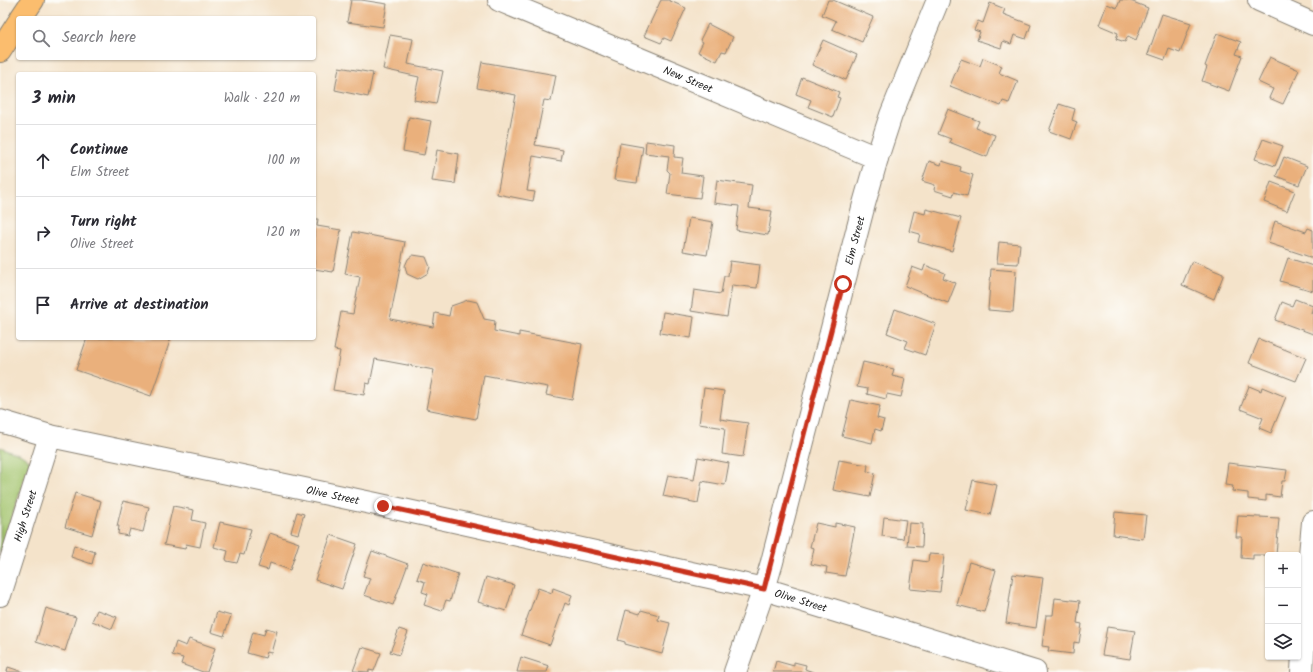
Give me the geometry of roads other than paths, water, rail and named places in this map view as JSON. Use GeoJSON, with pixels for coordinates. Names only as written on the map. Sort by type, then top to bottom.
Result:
{"type":"FeatureCollection","features":[{"type":"Feature","properties":{"kind":"main road"},"geometry":{"type":"LineString","coordinates":[[22,16],[33,0]]}},
{"type":"Feature","properties":{"kind":"main road"},"geometry":{"type":"LineString","coordinates":[[0,51],[16,26]]}},
{"type":"Feature","properties":{"kind":"street","name":"New Street"},"geometry":{"type":"LineString","coordinates":[[499,0],[877,158]]}},
{"type":"Feature","properties":{"kind":"street","name":"Elm Street"},"geometry":{"type":"LineString","coordinates":[[735,672],[764,589],[877,158],[891,115],[938,0]]}},
{"type":"Feature","properties":{"kind":"street"},"geometry":{"type":"LineString","coordinates":[[1259,0],[1313,24]]}},
{"type":"Feature","properties":{"kind":"street","name":"Olive Street"},"geometry":{"type":"LineString","coordinates":[[0,421],[50,436],[764,589],[1035,672]]}},
{"type":"Feature","properties":{"kind":"street","name":"High Street"},"geometry":{"type":"LineString","coordinates":[[0,595],[50,436]]}},
{"type":"Feature","properties":{"kind":"street"},"geometry":{"type":"LineString","coordinates":[[1302,672],[1309,599],[1313,522]]}}]}
